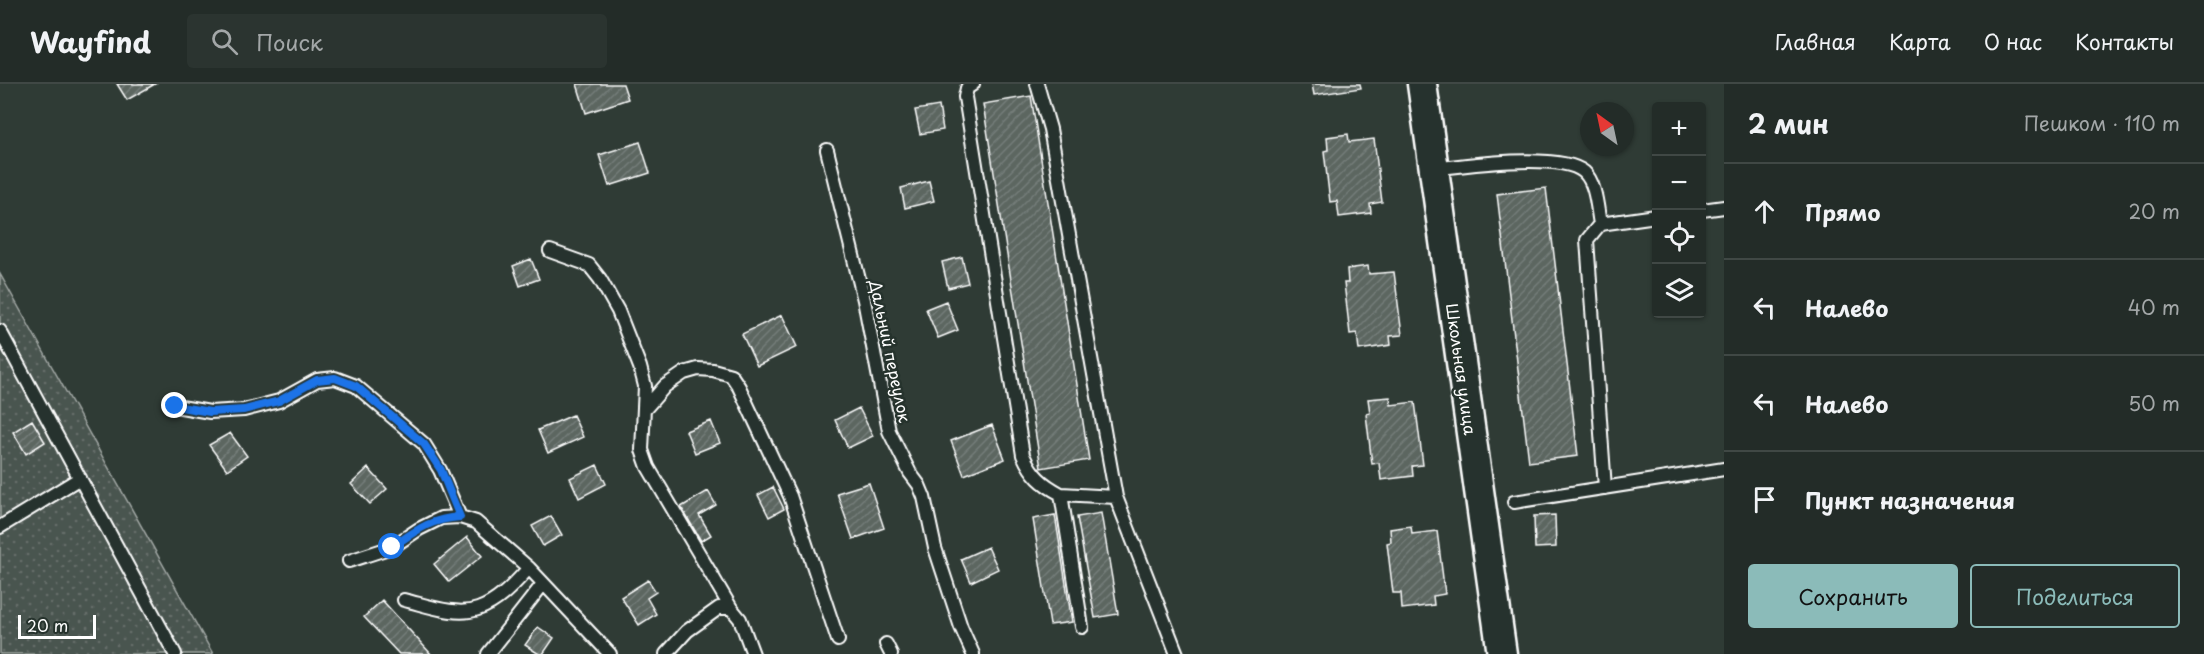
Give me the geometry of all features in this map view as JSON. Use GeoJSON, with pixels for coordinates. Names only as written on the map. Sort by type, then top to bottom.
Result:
{"type":"FeatureCollection","features":[{"type":"Feature","properties":{"kind":"street","name":"Школьная улица"},"geometry":{"type":"LineString","coordinates":[[1422,84],[1502,654]]}},
{"type":"Feature","properties":{"kind":"lane"},"geometry":{"type":"LineString","coordinates":[[973,84],[967,88],[964,97],[1023,455],[1038,480],[1061,494],[1116,496]]}},
{"type":"Feature","properties":{"kind":"lane"},"geometry":{"type":"LineString","coordinates":[[1037,84],[1050,129],[1116,496],[1178,654]]}},
{"type":"Feature","properties":{"kind":"lane","name":"Дальний переулок"},"geometry":{"type":"LineString","coordinates":[[827,150],[864,300],[889,431],[924,497],[935,548],[961,627],[973,654]]}},
{"type":"Feature","properties":{"kind":"lane"},"geometry":{"type":"LineString","coordinates":[[1434,169],[1540,161],[1574,165],[1592,182],[1600,224]]}},
{"type":"Feature","properties":{"kind":"lane"},"geometry":{"type":"LineString","coordinates":[[1706,209],[1724,207]]}},
{"type":"Feature","properties":{"kind":"lane"},"geometry":{"type":"LineString","coordinates":[[1605,488],[1587,240],[1600,224],[1652,217]]}},
{"type":"Feature","properties":{"kind":"lane"},"geometry":{"type":"LineString","coordinates":[[550,251],[589,265],[600,279],[618,311],[645,387],[642,450],[648,468],[731,608],[740,619],[753,654]]}},
{"type":"Feature","properties":{"kind":"lane"},"geometry":{"type":"LineString","coordinates":[[2,338],[80,478],[171,653]]}},
{"type":"Feature","properties":{"kind":"lane"},"geometry":{"type":"LineString","coordinates":[[644,411],[665,387],[684,374],[698,369],[713,369],[731,375],[739,387],[790,496],[838,640]]}},
{"type":"Feature","properties":{"kind":"lane"},"geometry":{"type":"LineString","coordinates":[[175,406],[210,412],[244,410],[279,401],[317,380],[335,378],[356,386],[424,444],[441,470],[460,517]]}},
{"type":"Feature","properties":{"kind":"lane"},"geometry":{"type":"LineString","coordinates":[[1514,502],[1724,469]]}},
{"type":"Feature","properties":{"kind":"lane"},"geometry":{"type":"LineString","coordinates":[[0,527],[80,478]]}},
{"type":"Feature","properties":{"kind":"lane"},"geometry":{"type":"LineString","coordinates":[[1061,494],[1082,627]]}},
{"type":"Feature","properties":{"kind":"lane"},"geometry":{"type":"LineString","coordinates":[[349,561],[392,547],[441,518],[460,517],[476,522],[529,568],[610,654]]}},
{"type":"Feature","properties":{"kind":"lane"},"geometry":{"type":"LineString","coordinates":[[404,600],[457,612],[478,610],[508,590],[529,568]]}},
{"type":"Feature","properties":{"kind":"lane"},"geometry":{"type":"LineString","coordinates":[[488,654],[543,584]]}},
{"type":"Feature","properties":{"kind":"lane"},"geometry":{"type":"LineString","coordinates":[[666,654],[687,631],[719,608],[731,608]]}},
{"type":"Feature","properties":{"kind":"shaded area"},"geometry":{"type":"Polygon","coordinates":[[[0,274],[213,654],[0,654],[0,274]]]}},
{"type":"Feature","properties":{"kind":"building"},"geometry":{"type":"Polygon","coordinates":[[[117,84],[155,84],[127,100],[117,84]]]}},
{"type":"Feature","properties":{"kind":"building"},"geometry":{"type":"Polygon","coordinates":[[[577,84],[623,84],[628,99],[586,113],[577,84]]]}},
{"type":"Feature","properties":{"kind":"building"},"geometry":{"type":"Polygon","coordinates":[[[1312,84],[1360,84],[1361,88],[1314,95],[1312,84]]]}},
{"type":"Feature","properties":{"kind":"building"},"geometry":{"type":"Polygon","coordinates":[[[1031,96],[1089,460],[1041,468],[983,104],[1031,96]]]}},
{"type":"Feature","properties":{"kind":"building"},"geometry":{"type":"Polygon","coordinates":[[[939,106],[943,130],[920,134],[915,110],[939,106]]]}},
{"type":"Feature","properties":{"kind":"building"},"geometry":{"type":"Polygon","coordinates":[[[1348,134],[1349,142],[1374,139],[1382,202],[1370,204],[1371,213],[1339,217],[1337,201],[1330,202],[1324,151],[1328,150],[1327,137],[1348,134]]]}},
{"type":"Feature","properties":{"kind":"building"},"geometry":{"type":"Polygon","coordinates":[[[640,142],[650,173],[609,186],[599,155],[640,142]]]}},
{"type":"Feature","properties":{"kind":"building"},"geometry":{"type":"Polygon","coordinates":[[[929,181],[934,201],[905,208],[901,188],[929,181]]]}},
{"type":"Feature","properties":{"kind":"building"},"geometry":{"type":"Polygon","coordinates":[[[1546,188],[1578,456],[1529,462],[1497,194],[1546,188]]]}},
{"type":"Feature","properties":{"kind":"building"},"geometry":{"type":"Polygon","coordinates":[[[962,257],[968,283],[948,288],[942,262],[962,257]]]}},
{"type":"Feature","properties":{"kind":"building"},"geometry":{"type":"Polygon","coordinates":[[[531,259],[539,279],[520,286],[513,266],[531,259]]]}},
{"type":"Feature","properties":{"kind":"building"},"geometry":{"type":"Polygon","coordinates":[[[1368,266],[1369,274],[1394,272],[1402,335],[1390,336],[1391,345],[1359,350],[1357,333],[1350,334],[1344,283],[1348,283],[1347,269],[1368,266]]]}},
{"type":"Feature","properties":{"kind":"building"},"geometry":{"type":"Polygon","coordinates":[[[946,301],[958,330],[938,338],[926,309],[946,301]]]}},
{"type":"Feature","properties":{"kind":"building"},"geometry":{"type":"Polygon","coordinates":[[[782,315],[797,347],[757,366],[742,334],[782,315]]]}},
{"type":"Feature","properties":{"kind":"building"},"geometry":{"type":"Polygon","coordinates":[[[1390,397],[1391,405],[1415,402],[1423,465],[1412,466],[1413,476],[1381,480],[1379,463],[1372,464],[1366,414],[1370,413],[1368,399],[1390,397]]]}},
{"type":"Feature","properties":{"kind":"building"},"geometry":{"type":"Polygon","coordinates":[[[859,408],[873,436],[848,448],[835,420],[859,408]]]}},
{"type":"Feature","properties":{"kind":"building"},"geometry":{"type":"Polygon","coordinates":[[[573,415],[583,437],[548,453],[538,430],[573,415]]]}},
{"type":"Feature","properties":{"kind":"building"},"geometry":{"type":"Polygon","coordinates":[[[32,420],[45,442],[26,454],[13,432],[32,420]]]}},
{"type":"Feature","properties":{"kind":"building"},"geometry":{"type":"Polygon","coordinates":[[[711,421],[720,443],[695,453],[686,431],[711,421]]]}},
{"type":"Feature","properties":{"kind":"building"},"geometry":{"type":"Polygon","coordinates":[[[992,425],[1005,459],[964,475],[951,441],[992,425]]]}},
{"type":"Feature","properties":{"kind":"building"},"geometry":{"type":"Polygon","coordinates":[[[230,433],[247,456],[227,470],[209,445],[230,433]]]}},
{"type":"Feature","properties":{"kind":"building"},"geometry":{"type":"Polygon","coordinates":[[[597,465],[606,484],[579,498],[570,478],[597,465]]]}},
{"type":"Feature","properties":{"kind":"building"},"geometry":{"type":"Polygon","coordinates":[[[368,468],[387,489],[370,504],[351,484],[368,468]]]}},
{"type":"Feature","properties":{"kind":"building"},"geometry":{"type":"Polygon","coordinates":[[[869,483],[884,528],[853,539],[837,493],[869,483]]]}},
{"type":"Feature","properties":{"kind":"building"},"geometry":{"type":"Polygon","coordinates":[[[773,487],[784,509],[769,517],[758,495],[773,487]]]}},
{"type":"Feature","properties":{"kind":"building"},"geometry":{"type":"Polygon","coordinates":[[[708,491],[716,505],[699,515],[711,535],[701,541],[681,507],[708,491]]]}},
{"type":"Feature","properties":{"kind":"building"},"geometry":{"type":"Polygon","coordinates":[[[1101,513],[1118,614],[1095,618],[1077,517],[1101,513]]]}},
{"type":"Feature","properties":{"kind":"building"},"geometry":{"type":"Polygon","coordinates":[[[1055,515],[1072,622],[1050,625],[1033,519],[1055,515]]]}},
{"type":"Feature","properties":{"kind":"building"},"geometry":{"type":"Polygon","coordinates":[[[1555,515],[1556,547],[1535,548],[1534,516],[1555,515]]]}},
{"type":"Feature","properties":{"kind":"building"},"geometry":{"type":"Polygon","coordinates":[[[551,516],[562,535],[543,546],[532,526],[551,516]]]}},
{"type":"Feature","properties":{"kind":"building"},"geometry":{"type":"Polygon","coordinates":[[[1411,526],[1412,534],[1437,531],[1445,594],[1433,596],[1434,605],[1402,609],[1401,593],[1393,593],[1387,543],[1391,542],[1390,529],[1411,526]]]}},
{"type":"Feature","properties":{"kind":"building"},"geometry":{"type":"Polygon","coordinates":[[[467,537],[482,556],[449,582],[434,564],[467,537]]]}},
{"type":"Feature","properties":{"kind":"building"},"geometry":{"type":"Polygon","coordinates":[[[988,547],[998,569],[971,582],[961,559],[988,547]]]}},
{"type":"Feature","properties":{"kind":"building"},"geometry":{"type":"Polygon","coordinates":[[[648,580],[656,592],[647,598],[656,614],[639,625],[621,597],[648,580]]]}},
{"type":"Feature","properties":{"kind":"building"},"geometry":{"type":"Polygon","coordinates":[[[382,600],[431,654],[399,654],[364,617],[382,600]]]}},
{"type":"Feature","properties":{"kind":"building"},"geometry":{"type":"Polygon","coordinates":[[[538,627],[554,638],[543,654],[525,645],[538,627]]]}},
{"type":"Feature","properties":{"kind":"route"},"geometry":{"type":"LineString","coordinates":[[175,406],[210,412],[244,410],[279,401],[317,380],[335,378],[356,386],[424,444],[441,470],[460,517],[441,518],[392,547]]}}]}
